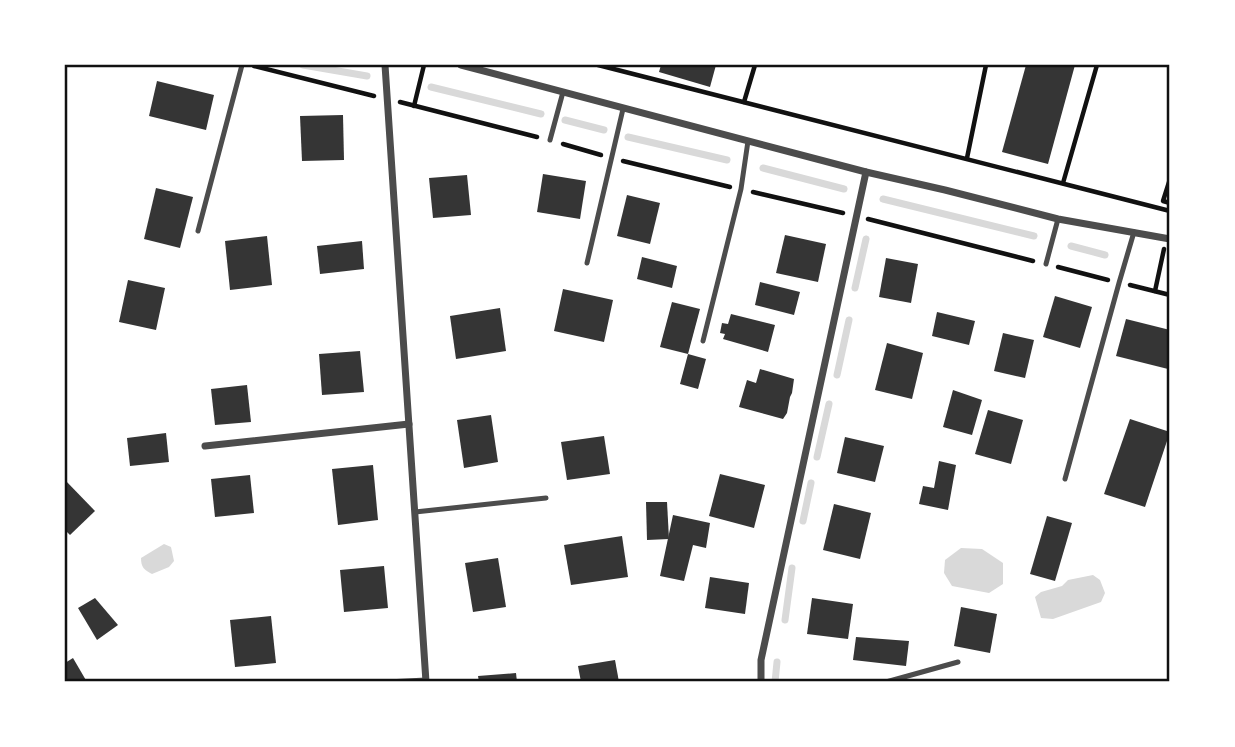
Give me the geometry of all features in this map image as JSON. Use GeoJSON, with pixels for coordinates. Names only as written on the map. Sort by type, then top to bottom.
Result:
{"type":"FeatureCollection","features":[{"type":"Feature","properties":{"kind":"street"},"geometry":{"type":"LineString","coordinates":[[385,65],[426,681]]}},
{"type":"Feature","properties":{"kind":"street"},"geometry":{"type":"LineString","coordinates":[[461,65],[866,172],[1058,219],[1169,239]]}},
{"type":"Feature","properties":{"kind":"street"},"geometry":{"type":"LineString","coordinates":[[761,682],[761,660],[866,172]]}},
{"type":"Feature","properties":{"kind":"street"},"geometry":{"type":"LineString","coordinates":[[205,446],[409,424]]}},
{"type":"Feature","properties":{"kind":"lane"},"geometry":{"type":"LineString","coordinates":[[198,231],[242,65]]}},
{"type":"Feature","properties":{"kind":"lane"},"geometry":{"type":"LineString","coordinates":[[550,140],[563,92]]}},
{"type":"Feature","properties":{"kind":"lane"},"geometry":{"type":"LineString","coordinates":[[587,263],[623,109]]}},
{"type":"Feature","properties":{"kind":"lane"},"geometry":{"type":"LineString","coordinates":[[703,341],[741,189],[748,141]]}},
{"type":"Feature","properties":{"kind":"lane"},"geometry":{"type":"LineString","coordinates":[[1046,264],[1058,219]]}},
{"type":"Feature","properties":{"kind":"lane"},"geometry":{"type":"LineString","coordinates":[[1065,479],[1135,232]]}},
{"type":"Feature","properties":{"kind":"lane"},"geometry":{"type":"LineString","coordinates":[[415,512],[546,498]]}},
{"type":"Feature","properties":{"kind":"lane"},"geometry":{"type":"LineString","coordinates":[[886,682],[958,662]]}},
{"type":"Feature","properties":{"kind":"lane"},"geometry":{"type":"LineString","coordinates":[[387,682],[426,681]]}},
{"type":"Feature","properties":{"kind":"path"},"geometry":{"type":"LineString","coordinates":[[250,65],[550,140],[611,158],[1170,295]]}},
{"type":"Feature","properties":{"kind":"path"},"geometry":{"type":"LineString","coordinates":[[414,106],[424,65]]}},
{"type":"Feature","properties":{"kind":"path"},"geometry":{"type":"LineString","coordinates":[[598,65],[624,68],[744,102],[1170,211]]}},
{"type":"Feature","properties":{"kind":"path"},"geometry":{"type":"LineString","coordinates":[[744,102],[755,65]]}},
{"type":"Feature","properties":{"kind":"path"},"geometry":{"type":"LineString","coordinates":[[967,158],[986,65]]}},
{"type":"Feature","properties":{"kind":"path"},"geometry":{"type":"LineString","coordinates":[[1063,183],[1097,65]]}},
{"type":"Feature","properties":{"kind":"path"},"geometry":{"type":"LineString","coordinates":[[1170,178],[1163,201],[1170,203]]}},
{"type":"Feature","properties":{"kind":"path"},"geometry":{"type":"LineString","coordinates":[[1155,291],[1169,239]]}},
{"type":"Feature","properties":{"kind":"shaded area"},"geometry":{"type":"Polygon","coordinates":[[[164,544],[171,547],[174,561],[169,567],[152,574],[144,568],[141,558],[164,544]]]}},
{"type":"Feature","properties":{"kind":"shaded area"},"geometry":{"type":"Polygon","coordinates":[[[961,548],[982,549],[1003,563],[1003,584],[989,593],[952,586],[944,573],[945,560],[961,548]]]}},
{"type":"Feature","properties":{"kind":"shaded area"},"geometry":{"type":"Polygon","coordinates":[[[1093,575],[1100,580],[1105,593],[1101,602],[1053,619],[1041,618],[1035,597],[1041,592],[1062,586],[1068,580],[1093,575]]]}},
{"type":"Feature","properties":{"kind":"building"},"geometry":{"type":"Polygon","coordinates":[[[661,65],[716,65],[710,87],[659,72],[661,65]]]}},
{"type":"Feature","properties":{"kind":"building"},"geometry":{"type":"Polygon","coordinates":[[[1026,65],[1075,65],[1048,164],[1002,152],[1026,65]]]}},
{"type":"Feature","properties":{"kind":"building"},"geometry":{"type":"Polygon","coordinates":[[[157,81],[214,95],[206,130],[149,116],[157,81]]]}},
{"type":"Feature","properties":{"kind":"building"},"geometry":{"type":"Polygon","coordinates":[[[343,115],[344,160],[302,161],[300,116],[343,115]]]}},
{"type":"Feature","properties":{"kind":"building"},"geometry":{"type":"Polygon","coordinates":[[[543,174],[586,181],[580,219],[537,212],[543,174]]]}},
{"type":"Feature","properties":{"kind":"building"},"geometry":{"type":"Polygon","coordinates":[[[467,175],[471,215],[433,218],[429,178],[467,175]]]}},
{"type":"Feature","properties":{"kind":"building"},"geometry":{"type":"Polygon","coordinates":[[[156,188],[193,197],[180,248],[144,239],[156,188]]]}},
{"type":"Feature","properties":{"kind":"building"},"geometry":{"type":"Polygon","coordinates":[[[627,195],[660,203],[650,244],[617,236],[627,195]]]}},
{"type":"Feature","properties":{"kind":"building"},"geometry":{"type":"Polygon","coordinates":[[[785,235],[826,244],[818,282],[776,273],[785,235]]]}},
{"type":"Feature","properties":{"kind":"building"},"geometry":{"type":"Polygon","coordinates":[[[267,236],[272,285],[230,290],[225,241],[267,236]]]}},
{"type":"Feature","properties":{"kind":"building"},"geometry":{"type":"Polygon","coordinates":[[[362,241],[364,269],[320,274],[317,246],[362,241]]]}},
{"type":"Feature","properties":{"kind":"building"},"geometry":{"type":"Polygon","coordinates":[[[642,257],[677,266],[672,288],[637,279],[642,257]]]}},
{"type":"Feature","properties":{"kind":"building"},"geometry":{"type":"Polygon","coordinates":[[[886,258],[918,264],[911,303],[879,297],[886,258]]]}},
{"type":"Feature","properties":{"kind":"building"},"geometry":{"type":"Polygon","coordinates":[[[128,280],[165,288],[156,330],[119,322],[128,280]]]}},
{"type":"Feature","properties":{"kind":"building"},"geometry":{"type":"Polygon","coordinates":[[[760,282],[800,292],[794,315],[755,305],[760,282]]]}},
{"type":"Feature","properties":{"kind":"building"},"geometry":{"type":"Polygon","coordinates":[[[563,289],[613,300],[604,342],[554,331],[563,289]]]}},
{"type":"Feature","properties":{"kind":"building"},"geometry":{"type":"Polygon","coordinates":[[[1055,296],[1092,307],[1080,348],[1043,337],[1055,296]]]}},
{"type":"Feature","properties":{"kind":"building"},"geometry":{"type":"Polygon","coordinates":[[[672,302],[700,309],[688,354],[660,347],[672,302]]]}},
{"type":"Feature","properties":{"kind":"building"},"geometry":{"type":"Polygon","coordinates":[[[500,308],[506,351],[456,359],[450,316],[500,308]]]}},
{"type":"Feature","properties":{"kind":"building"},"geometry":{"type":"Polygon","coordinates":[[[937,312],[975,321],[969,345],[932,336],[937,312]]]}},
{"type":"Feature","properties":{"kind":"building"},"geometry":{"type":"Polygon","coordinates":[[[731,314],[775,325],[768,352],[723,339],[725,334],[720,333],[722,323],[728,324],[731,314]]]}},
{"type":"Feature","properties":{"kind":"building"},"geometry":{"type":"Polygon","coordinates":[[[1126,319],[1170,330],[1168,369],[1116,356],[1126,319]]]}},
{"type":"Feature","properties":{"kind":"building"},"geometry":{"type":"Polygon","coordinates":[[[1003,333],[1034,340],[1025,378],[994,371],[1003,333]]]}},
{"type":"Feature","properties":{"kind":"building"},"geometry":{"type":"Polygon","coordinates":[[[887,343],[923,353],[912,399],[875,390],[887,343]]]}},
{"type":"Feature","properties":{"kind":"building"},"geometry":{"type":"Polygon","coordinates":[[[360,351],[364,392],[322,395],[319,354],[360,351]]]}},
{"type":"Feature","properties":{"kind":"building"},"geometry":{"type":"Polygon","coordinates":[[[688,354],[706,359],[698,389],[680,384],[688,354]]]}},
{"type":"Feature","properties":{"kind":"building"},"geometry":{"type":"Polygon","coordinates":[[[760,369],[794,379],[787,413],[783,419],[739,407],[747,380],[756,383],[760,369]]]}},
{"type":"Feature","properties":{"kind":"building"},"geometry":{"type":"Polygon","coordinates":[[[247,385],[251,422],[215,425],[211,389],[247,385]]]}},
{"type":"Feature","properties":{"kind":"building"},"geometry":{"type":"Polygon","coordinates":[[[953,390],[982,400],[972,435],[943,427],[953,390]]]}},
{"type":"Feature","properties":{"kind":"building"},"geometry":{"type":"Polygon","coordinates":[[[988,410],[1023,420],[1011,464],[975,454],[988,410]]]}},
{"type":"Feature","properties":{"kind":"building"},"geometry":{"type":"Polygon","coordinates":[[[491,415],[498,462],[464,468],[457,420],[491,415]]]}},
{"type":"Feature","properties":{"kind":"building"},"geometry":{"type":"Polygon","coordinates":[[[1130,419],[1170,432],[1145,507],[1104,494],[1130,419]]]}},
{"type":"Feature","properties":{"kind":"building"},"geometry":{"type":"Polygon","coordinates":[[[166,433],[169,462],[130,466],[127,438],[166,433]]]}},
{"type":"Feature","properties":{"kind":"building"},"geometry":{"type":"Polygon","coordinates":[[[604,436],[610,474],[567,480],[561,442],[604,436]]]}},
{"type":"Feature","properties":{"kind":"building"},"geometry":{"type":"Polygon","coordinates":[[[845,437],[884,446],[875,482],[837,473],[845,437]]]}},
{"type":"Feature","properties":{"kind":"building"},"geometry":{"type":"Polygon","coordinates":[[[939,461],[956,465],[948,510],[919,504],[923,486],[934,488],[939,461]]]}},
{"type":"Feature","properties":{"kind":"building"},"geometry":{"type":"Polygon","coordinates":[[[373,465],[378,520],[338,525],[332,469],[373,465]]]}},
{"type":"Feature","properties":{"kind":"building"},"geometry":{"type":"Polygon","coordinates":[[[720,474],[765,485],[754,528],[709,516],[720,474]]]}},
{"type":"Feature","properties":{"kind":"building"},"geometry":{"type":"Polygon","coordinates":[[[250,475],[254,513],[215,517],[211,479],[250,475]]]}},
{"type":"Feature","properties":{"kind":"building"},"geometry":{"type":"Polygon","coordinates":[[[65,480],[95,511],[70,535],[65,530],[65,480]]]}},
{"type":"Feature","properties":{"kind":"building"},"geometry":{"type":"Polygon","coordinates":[[[646,502],[667,502],[669,539],[647,540],[646,502]]]}},
{"type":"Feature","properties":{"kind":"building"},"geometry":{"type":"Polygon","coordinates":[[[834,504],[871,513],[860,559],[823,550],[834,504]]]}},
{"type":"Feature","properties":{"kind":"building"},"geometry":{"type":"Polygon","coordinates":[[[673,515],[710,523],[706,548],[693,545],[684,581],[660,576],[673,515]]]}},
{"type":"Feature","properties":{"kind":"building"},"geometry":{"type":"Polygon","coordinates":[[[1047,516],[1072,523],[1055,581],[1030,574],[1047,516]]]}},
{"type":"Feature","properties":{"kind":"building"},"geometry":{"type":"Polygon","coordinates":[[[622,536],[628,577],[571,585],[564,545],[622,536]]]}},
{"type":"Feature","properties":{"kind":"building"},"geometry":{"type":"Polygon","coordinates":[[[498,558],[506,607],[473,612],[465,563],[498,558]]]}},
{"type":"Feature","properties":{"kind":"building"},"geometry":{"type":"Polygon","coordinates":[[[384,566],[388,608],[344,612],[340,570],[384,566]]]}},
{"type":"Feature","properties":{"kind":"building"},"geometry":{"type":"Polygon","coordinates":[[[710,577],[749,583],[745,614],[705,608],[710,577]]]}},
{"type":"Feature","properties":{"kind":"building"},"geometry":{"type":"Polygon","coordinates":[[[95,598],[118,625],[97,640],[78,608],[95,598]]]}},
{"type":"Feature","properties":{"kind":"building"},"geometry":{"type":"Polygon","coordinates":[[[812,598],[853,604],[848,639],[807,634],[812,598]]]}},
{"type":"Feature","properties":{"kind":"building"},"geometry":{"type":"Polygon","coordinates":[[[961,607],[997,614],[990,653],[954,646],[961,607]]]}},
{"type":"Feature","properties":{"kind":"building"},"geometry":{"type":"Polygon","coordinates":[[[271,616],[276,663],[235,667],[230,620],[271,616]]]}},
{"type":"Feature","properties":{"kind":"building"},"geometry":{"type":"Polygon","coordinates":[[[856,637],[909,641],[906,666],[853,660],[856,637]]]}},
{"type":"Feature","properties":{"kind":"building"},"geometry":{"type":"Polygon","coordinates":[[[73,658],[87,682],[65,682],[65,663],[73,658]]]}},
{"type":"Feature","properties":{"kind":"building"},"geometry":{"type":"Polygon","coordinates":[[[615,660],[619,682],[581,682],[578,666],[615,660]]]}},
{"type":"Feature","properties":{"kind":"building"},"geometry":{"type":"Polygon","coordinates":[[[516,673],[517,682],[479,682],[478,676],[516,673]]]}},
{"type":"Feature","properties":{"kind":"waterway"},"geometry":{"type":"LineString","coordinates":[[303,65],[367,76]]}},
{"type":"Feature","properties":{"kind":"waterway"},"geometry":{"type":"LineString","coordinates":[[431,87],[541,114]]}},
{"type":"Feature","properties":{"kind":"waterway"},"geometry":{"type":"LineString","coordinates":[[565,120],[604,130]]}},
{"type":"Feature","properties":{"kind":"waterway"},"geometry":{"type":"LineString","coordinates":[[628,137],[727,160]]}},
{"type":"Feature","properties":{"kind":"waterway"},"geometry":{"type":"LineString","coordinates":[[763,168],[844,189]]}},
{"type":"Feature","properties":{"kind":"waterway"},"geometry":{"type":"LineString","coordinates":[[883,199],[1034,236]]}},
{"type":"Feature","properties":{"kind":"waterway"},"geometry":{"type":"LineString","coordinates":[[855,288],[866,239]]}},
{"type":"Feature","properties":{"kind":"waterway"},"geometry":{"type":"LineString","coordinates":[[1071,246],[1105,255]]}},
{"type":"Feature","properties":{"kind":"waterway"},"geometry":{"type":"LineString","coordinates":[[837,375],[849,320]]}},
{"type":"Feature","properties":{"kind":"waterway"},"geometry":{"type":"LineString","coordinates":[[817,457],[829,404]]}},
{"type":"Feature","properties":{"kind":"waterway"},"geometry":{"type":"LineString","coordinates":[[803,521],[811,483]]}},
{"type":"Feature","properties":{"kind":"waterway"},"geometry":{"type":"LineString","coordinates":[[785,620],[792,568]]}},
{"type":"Feature","properties":{"kind":"waterway"},"geometry":{"type":"LineString","coordinates":[[775,682],[777,662]]}}]}
